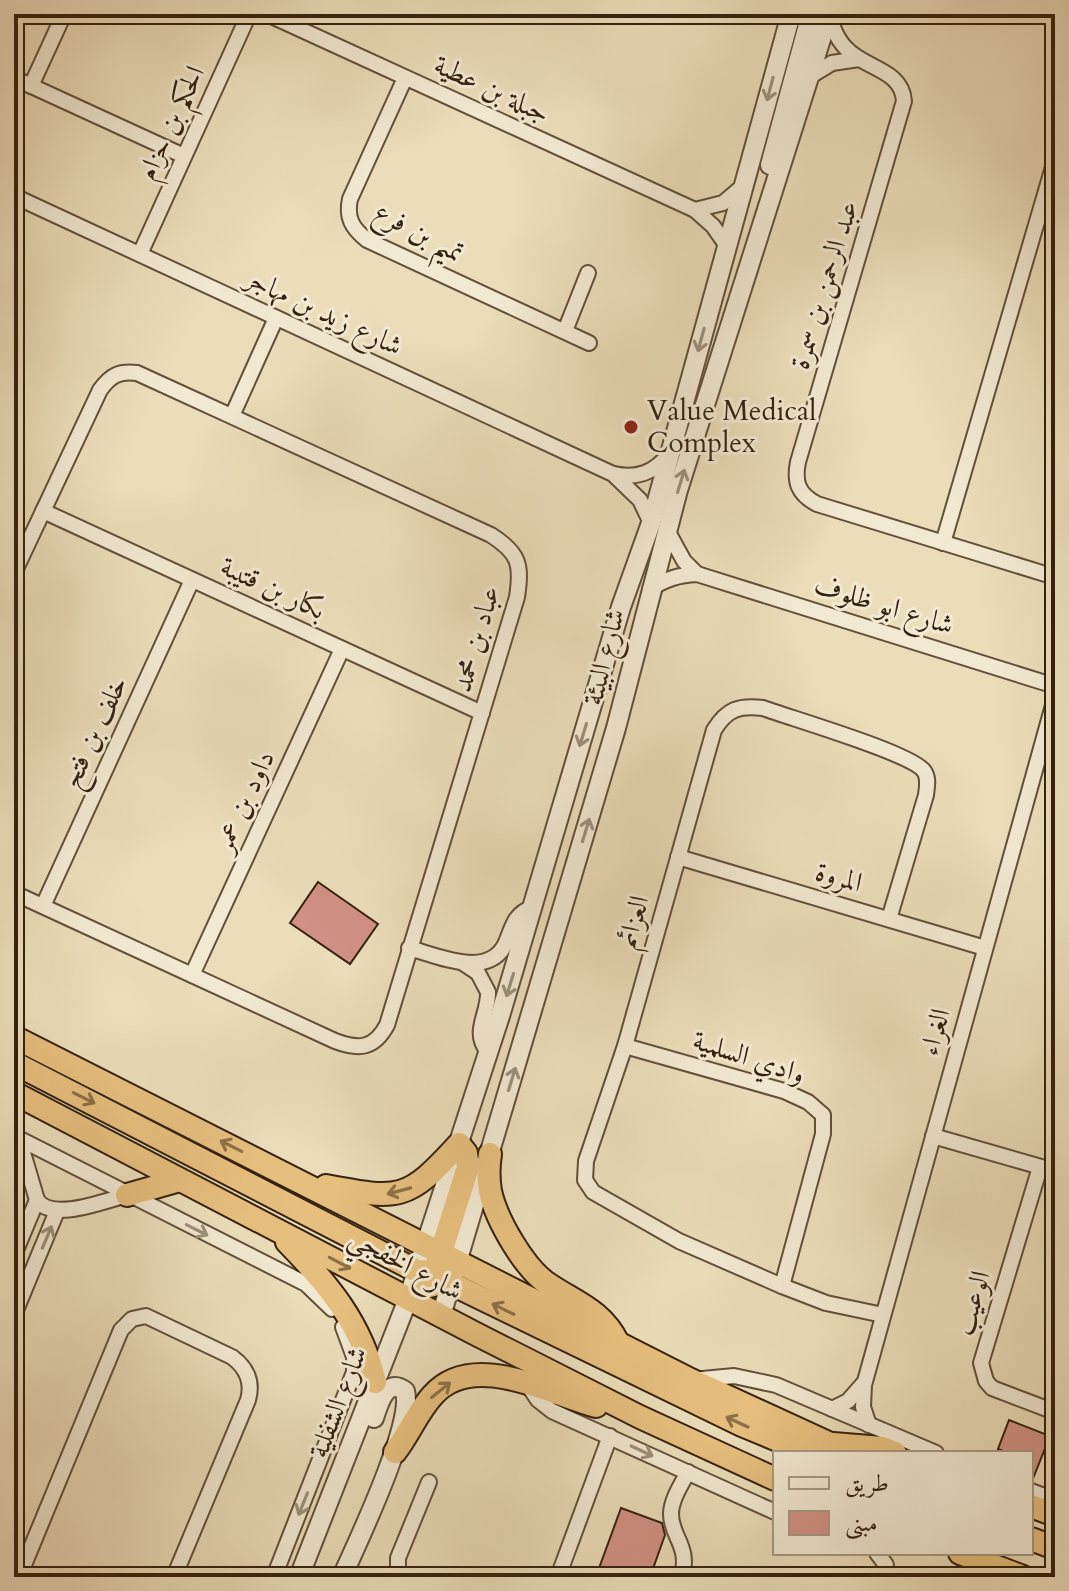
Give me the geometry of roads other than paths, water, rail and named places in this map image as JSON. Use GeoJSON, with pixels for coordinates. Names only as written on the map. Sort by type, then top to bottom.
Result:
{"type":"FeatureCollection","features":[{"type":"Feature","properties":{"kind":"highway","name":"شارع الخفجي"},"geometry":{"type":"LineString","coordinates":[[14,1037],[301,1181],[438,1268],[618,1344],[846,1451]]}},
{"type":"Feature","properties":{"kind":"highway"},"geometry":{"type":"LineString","coordinates":[[14,1063],[438,1268],[742,1425],[804,1451]]}},
{"type":"Feature","properties":{"kind":"highway","name":"شارع الخفجي"},"geometry":{"type":"LineString","coordinates":[[14,1093],[441,1316],[640,1417],[773,1479]]}},
{"type":"Feature","properties":{"kind":"highway"},"geometry":{"type":"LineString","coordinates":[[301,1181],[377,1195],[395,1194],[419,1184],[459,1144],[466,1153],[468,1167],[438,1268],[435,1301],[441,1316]]}},
{"type":"Feature","properties":{"kind":"highway"},"geometry":{"type":"LineString","coordinates":[[490,1154],[488,1177],[492,1200],[524,1259],[549,1285],[597,1313],[606,1322],[618,1344]]}},
{"type":"Feature","properties":{"kind":"highway"},"geometry":{"type":"LineString","coordinates":[[127,1195],[180,1180]]}},
{"type":"Feature","properties":{"kind":"highway"},"geometry":{"type":"LineString","coordinates":[[272,1226],[323,1279],[344,1306],[366,1350],[375,1382]]}},
{"type":"Feature","properties":{"kind":"highway"},"geometry":{"type":"LineString","coordinates":[[408,1299],[438,1268]]}},
{"type":"Feature","properties":{"kind":"highway"},"geometry":{"type":"LineString","coordinates":[[395,1452],[433,1394],[452,1381],[474,1374],[491,1374],[640,1417]]}},
{"type":"Feature","properties":{"kind":"highway"},"geometry":{"type":"LineString","coordinates":[[830,1443],[890,1451]]}},
{"type":"Feature","properties":{"kind":"highway"},"geometry":{"type":"LineString","coordinates":[[1033,1507],[1055,1515]]}},
{"type":"Feature","properties":{"kind":"highway"},"geometry":{"type":"LineString","coordinates":[[1033,1540],[1055,1548]]}},
{"type":"Feature","properties":{"kind":"highway"},"geometry":{"type":"LineString","coordinates":[[953,1555],[984,1577]]}},
{"type":"Feature","properties":{"kind":"highway"},"geometry":{"type":"LineString","coordinates":[[965,1555],[1023,1577]]}},
{"type":"Feature","properties":{"kind":"street"},"geometry":{"type":"LineString","coordinates":[[31,86],[64,14]]}},
{"type":"Feature","properties":{"kind":"street","name":"الحكم بن حزام"},"geometry":{"type":"LineString","coordinates":[[140,254],[249,14]]}},
{"type":"Feature","properties":{"kind":"street","name":"جبلة بن عطية"},"geometry":{"type":"LineString","coordinates":[[267,14],[695,210],[713,226],[727,246]]}},
{"type":"Feature","properties":{"kind":"street","name":"شارع البيئة"},"geometry":{"type":"LineString","coordinates":[[438,1268],[490,1154],[616,728],[650,589],[669,454],[791,14]]}},
{"type":"Feature","properties":{"kind":"street"},"geometry":{"type":"LineString","coordinates":[[765,215],[765,184],[811,14]]}},
{"type":"Feature","properties":{"kind":"street","name":"شارع البيئة"},"geometry":{"type":"LineString","coordinates":[[459,1144],[621,607],[659,526],[765,215],[829,14]]}},
{"type":"Feature","properties":{"kind":"street","name":"عبد الرحمن بن سمرة"},"geometry":{"type":"LineString","coordinates":[[829,14],[839,39],[859,59],[895,79],[901,86],[904,101],[795,474],[798,488],[806,498],[817,504],[1055,577]]}},
{"type":"Feature","properties":{"kind":"street"},"geometry":{"type":"LineString","coordinates":[[809,77],[832,63],[859,59]]}},
{"type":"Feature","properties":{"kind":"street"},"geometry":{"type":"LineString","coordinates":[[14,78],[184,156]]}},
{"type":"Feature","properties":{"kind":"street","name":"تميم بن فرع"},"geometry":{"type":"LineString","coordinates":[[405,78],[350,199],[350,222],[356,232],[367,240],[589,343]]}},
{"type":"Feature","properties":{"kind":"street"},"geometry":{"type":"LineString","coordinates":[[943,543],[1055,160]]}},
{"type":"Feature","properties":{"kind":"street"},"geometry":{"type":"LineString","coordinates":[[695,210],[723,203],[744,184]]}},
{"type":"Feature","properties":{"kind":"street","name":"شارع زيد بن مهاجر"},"geometry":{"type":"LineString","coordinates":[[14,196],[613,474],[640,500],[659,526]]}},
{"type":"Feature","properties":{"kind":"street"},"geometry":{"type":"LineString","coordinates":[[565,331],[588,273]]}},
{"type":"Feature","properties":{"kind":"street"},"geometry":{"type":"LineString","coordinates":[[232,416],[276,318]]}},
{"type":"Feature","properties":{"kind":"street","name":"عباد بن محمد"},"geometry":{"type":"LineString","coordinates":[[14,573],[100,390],[116,373],[137,373],[491,535],[508,546],[516,556],[519,568],[517,597],[387,1025],[374,1043],[351,1047],[335,1041],[14,893]]}},
{"type":"Feature","properties":{"kind":"street","name":"شارع زيد بن مهاجر"},"geometry":{"type":"LineString","coordinates":[[613,474],[645,474],[655,469],[669,454]]}},
{"type":"Feature","properties":{"kind":"street","name":"بكار بن قتيبة"},"geometry":{"type":"LineString","coordinates":[[43,511],[482,713]]}},
{"type":"Feature","properties":{"kind":"street"},"geometry":{"type":"LineString","coordinates":[[659,526],[697,574]]}},
{"type":"Feature","properties":{"kind":"street"},"geometry":{"type":"LineString","coordinates":[[650,589],[664,580],[697,574]]}},
{"type":"Feature","properties":{"kind":"street","name":"شارع ابو ظلوف"},"geometry":{"type":"LineString","coordinates":[[697,574],[1055,686]]}},
{"type":"Feature","properties":{"kind":"street","name":"خلف بن فتح"},"geometry":{"type":"LineString","coordinates":[[43,906],[192,580]]}},
{"type":"Feature","properties":{"kind":"street","name":"داود بن عمر"},"geometry":{"type":"LineString","coordinates":[[192,975],[342,649]]}},
{"type":"Feature","properties":{"kind":"street","name":"الغراء"},"geometry":{"type":"LineString","coordinates":[[869,1425],[863,1398],[866,1380],[1055,698]]}},
{"type":"Feature","properties":{"kind":"street","name":"العزائم"},"geometry":{"type":"LineString","coordinates":[[883,1315],[826,1303],[679,1241],[593,1192],[585,1180],[586,1161],[625,1046],[714,730],[723,716],[732,709],[763,708],[901,756],[923,770],[928,783],[926,795],[889,919]]}},
{"type":"Feature","properties":{"kind":"street","name":"المروة"},"geometry":{"type":"LineString","coordinates":[[678,857],[985,948]]}},
{"type":"Feature","properties":{"kind":"street"},"geometry":{"type":"LineString","coordinates":[[463,963],[483,962],[495,957],[504,947],[515,918],[533,907]]}},
{"type":"Feature","properties":{"kind":"street"},"geometry":{"type":"LineString","coordinates":[[409,948],[463,963],[478,973],[488,992],[480,1033],[488,1052]]}},
{"type":"Feature","properties":{"kind":"street","name":"وادي السلمية"},"geometry":{"type":"LineString","coordinates":[[625,1046],[784,1091],[808,1102],[823,1115],[823,1134],[782,1286]]}},
{"type":"Feature","properties":{"kind":"street"},"geometry":{"type":"LineString","coordinates":[[933,1136],[1055,1171]]}},
{"type":"Feature","properties":{"kind":"street"},"geometry":{"type":"LineString","coordinates":[[17,1137],[306,1284],[323,1299],[342,1326],[354,1357],[354,1372],[274,1577]]}},
{"type":"Feature","properties":{"kind":"street"},"geometry":{"type":"LineString","coordinates":[[17,1137],[37,1200],[43,1208],[57,1211],[127,1195]]}},
{"type":"Feature","properties":{"kind":"street","name":"الوعيب"},"geometry":{"type":"LineString","coordinates":[[1040,1167],[981,1363],[986,1381],[992,1388],[1055,1412]]}},
{"type":"Feature","properties":{"kind":"street"},"geometry":{"type":"LineString","coordinates":[[14,1255],[37,1200]]}},
{"type":"Feature","properties":{"kind":"street"},"geometry":{"type":"LineString","coordinates":[[14,1315],[57,1211]]}},
{"type":"Feature","properties":{"kind":"street","name":"شارع الشفلية"},"geometry":{"type":"LineString","coordinates":[[299,1577],[408,1299]]}},
{"type":"Feature","properties":{"kind":"street"},"geometry":{"type":"LineString","coordinates":[[19,1577],[121,1330],[132,1319],[146,1316],[232,1357],[243,1366],[250,1386],[248,1400],[174,1577]]}},
{"type":"Feature","properties":{"kind":"street"},"geometry":{"type":"LineString","coordinates":[[691,1380],[734,1376],[755,1379],[931,1451]]}},
{"type":"Feature","properties":{"kind":"street"},"geometry":{"type":"LineString","coordinates":[[832,1409],[848,1401],[866,1380]]}},
{"type":"Feature","properties":{"kind":"street"},"geometry":{"type":"LineString","coordinates":[[528,1385],[538,1400],[552,1411],[773,1511]]}},
{"type":"Feature","properties":{"kind":"street"},"geometry":{"type":"LineString","coordinates":[[332,1497],[351,1475],[383,1395],[392,1386],[405,1391],[408,1405],[395,1452],[342,1577]]}},
{"type":"Feature","properties":{"kind":"street"},"geometry":{"type":"LineString","coordinates":[[558,1577],[610,1436]]}},
{"type":"Feature","properties":{"kind":"street"},"geometry":{"type":"LineString","coordinates":[[682,1577],[683,1548],[670,1516],[672,1503],[688,1472]]}},
{"type":"Feature","properties":{"kind":"street"},"geometry":{"type":"LineString","coordinates":[[402,1577],[398,1558],[429,1482]]}},
{"type":"Feature","properties":{"kind":"street"},"geometry":{"type":"LineString","coordinates":[[1033,1492],[1055,1500]]}},
{"type":"Feature","properties":{"kind":"place","name":"Value Medical Complex"},"geometry":{"type":"Point","coordinates":[631,427]}}]}
